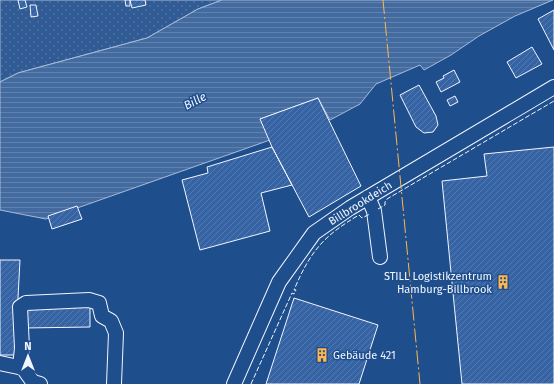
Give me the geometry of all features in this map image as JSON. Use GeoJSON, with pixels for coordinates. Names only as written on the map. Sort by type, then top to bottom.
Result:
{"type":"FeatureCollection","features":[{"type":"Feature","properties":{"kind":"street","name":"Billbrookdeich"},"geometry":{"type":"LineString","coordinates":[[234,384],[279,282],[314,233],[368,197],[554,87]]}},
{"type":"Feature","properties":{"kind":"street"},"geometry":{"type":"LineString","coordinates":[[368,197],[374,211],[380,257]]}},
{"type":"Feature","properties":{"kind":"street"},"geometry":{"type":"LineString","coordinates":[[20,367],[22,348],[20,307],[26,303],[89,300],[99,303],[102,316],[112,321],[116,334],[114,384]]}},
{"type":"Feature","properties":{"kind":"street"},"geometry":{"type":"LineString","coordinates":[[0,362],[23,368],[33,382],[40,384]]}},
{"type":"Feature","properties":{"kind":"shaded area"},"geometry":{"type":"Polygon","coordinates":[[[0,0],[222,0],[198,9],[147,38],[18,73],[0,82],[0,0]]]}},
{"type":"Feature","properties":{"kind":"water","name":"Bille"},"geometry":{"type":"Polygon","coordinates":[[[222,0],[553,0],[515,16],[424,70],[420,65],[376,84],[360,104],[330,120],[318,98],[260,119],[270,140],[46,219],[0,210],[0,82],[18,73],[147,38],[198,9],[222,0]]]}},
{"type":"Feature","properties":{"kind":"building"},"geometry":{"type":"Polygon","coordinates":[[[18,0],[25,0],[27,7],[20,9],[18,0]]]}},
{"type":"Feature","properties":{"kind":"building"},"geometry":{"type":"Polygon","coordinates":[[[125,0],[130,0],[130,6],[126,6],[125,0]]]}},
{"type":"Feature","properties":{"kind":"building"},"geometry":{"type":"Polygon","coordinates":[[[130,0],[145,0],[146,5],[132,8],[130,0]]]}},
{"type":"Feature","properties":{"kind":"building"},"geometry":{"type":"Polygon","coordinates":[[[30,5],[36,5],[38,16],[31,17],[30,5]]]}},
{"type":"Feature","properties":{"kind":"building"},"geometry":{"type":"Polygon","coordinates":[[[554,10],[554,50],[538,19],[554,10]]]}},
{"type":"Feature","properties":{"kind":"building"},"geometry":{"type":"Polygon","coordinates":[[[532,47],[542,64],[516,78],[507,62],[532,47]]]}},
{"type":"Feature","properties":{"kind":"building"},"geometry":{"type":"Polygon","coordinates":[[[454,70],[460,82],[441,92],[436,82],[454,70]]]}},
{"type":"Feature","properties":{"kind":"building"},"geometry":{"type":"Polygon","coordinates":[[[419,85],[436,116],[438,125],[433,132],[424,133],[416,127],[400,95],[419,85]]]}},
{"type":"Feature","properties":{"kind":"building"},"geometry":{"type":"Polygon","coordinates":[[[455,96],[458,102],[450,106],[447,100],[455,96]]]}},
{"type":"Feature","properties":{"kind":"building"},"geometry":{"type":"Polygon","coordinates":[[[318,98],[361,186],[309,217],[272,147],[260,119],[318,98]]]}},
{"type":"Feature","properties":{"kind":"building"},"geometry":{"type":"Polygon","coordinates":[[[272,147],[292,185],[261,193],[270,231],[200,250],[182,180],[208,173],[207,167],[272,147]]]}},
{"type":"Feature","properties":{"kind":"building","name":"STILL Logistikzentrum Hamburg-Billbrook"},"geometry":{"type":"Polygon","coordinates":[[[554,147],[554,384],[462,384],[442,181],[487,176],[484,154],[554,147]]]}},
{"type":"Feature","properties":{"kind":"building"},"geometry":{"type":"Polygon","coordinates":[[[77,206],[82,219],[52,229],[48,216],[77,206]]]}},
{"type":"Feature","properties":{"kind":"building"},"geometry":{"type":"Polygon","coordinates":[[[0,260],[20,260],[15,355],[0,355],[0,260]]]}},
{"type":"Feature","properties":{"kind":"building","name":"Gebäude 421"},"geometry":{"type":"Polygon","coordinates":[[[294,298],[378,325],[359,384],[266,384],[294,298]]]}},
{"type":"Feature","properties":{"kind":"building"},"geometry":{"type":"Polygon","coordinates":[[[90,307],[90,327],[24,328],[24,308],[90,307]]]}},
{"type":"Feature","properties":{"kind":"fence"},"geometry":{"type":"LineString","coordinates":[[378,209],[385,205],[387,199],[554,101]]}},
{"type":"Feature","properties":{"kind":"fence"},"geometry":{"type":"LineString","coordinates":[[251,384],[292,293],[294,294],[296,290],[294,290],[312,255],[336,230],[359,215],[362,218],[370,214]]}},
{"type":"Feature","properties":{"kind":"power"},"geometry":{"type":"LineString","coordinates":[[383,0],[420,384]]}},
{"type":"Feature","properties":{"kind":"place","name":"STILL Logistikzentrum Hamburg-Billbrook"},"geometry":{"type":"Point","coordinates":[503,282]}},
{"type":"Feature","properties":{"kind":"place","name":"Gebäude 421"},"geometry":{"type":"Point","coordinates":[322,355]}}]}
